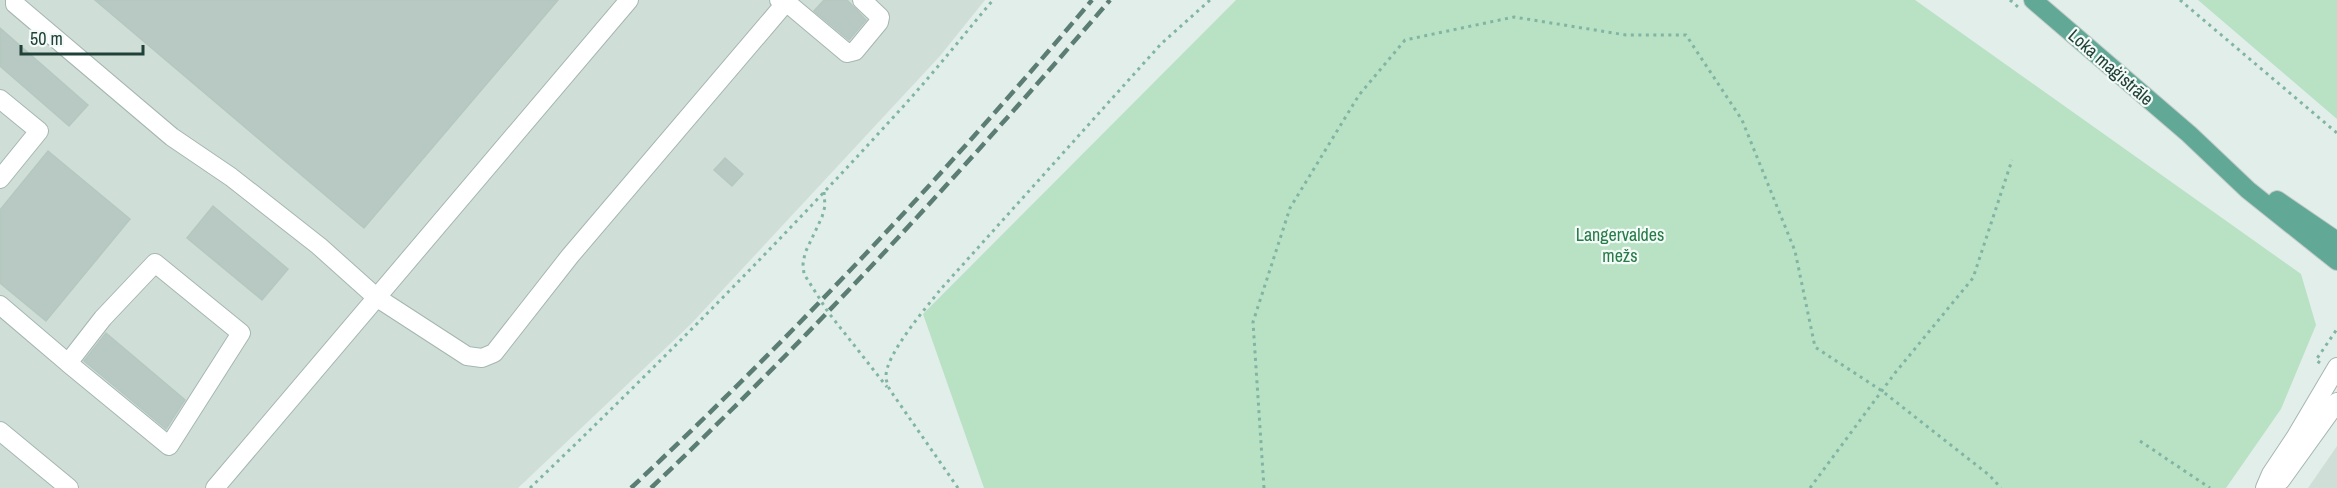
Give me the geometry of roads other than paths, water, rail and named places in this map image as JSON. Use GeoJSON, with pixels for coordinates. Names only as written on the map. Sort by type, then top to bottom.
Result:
{"type":"FeatureCollection","features":[{"type":"Feature","properties":{"kind":"main road","name":"Loka maģistrāle"},"geometry":{"type":"LineString","coordinates":[[2032,0],[2189,134],[2248,190],[2337,261]]}},
{"type":"Feature","properties":{"kind":"main road","name":"Loka maģistrāle"},"geometry":{"type":"LineString","coordinates":[[2189,134],[2214,148],[2279,202],[2337,241]]}},
{"type":"Feature","properties":{"kind":"street"},"geometry":{"type":"LineString","coordinates":[[15,0],[15,4],[172,138],[240,183],[319,246],[376,297],[467,356],[482,358],[494,353],[570,256],[784,2],[847,53],[855,51],[879,22],[876,12],[862,0]]}},
{"type":"Feature","properties":{"kind":"street"},"geometry":{"type":"LineString","coordinates":[[214,488],[629,0]]}},
{"type":"Feature","properties":{"kind":"street"},"geometry":{"type":"LineString","coordinates":[[0,99],[39,131],[0,179]]}},
{"type":"Feature","properties":{"kind":"street"},"geometry":{"type":"LineString","coordinates":[[0,305],[68,363],[169,446],[241,333],[155,262],[103,318],[68,363]]}},
{"type":"Feature","properties":{"kind":"street"},"geometry":{"type":"LineString","coordinates":[[2265,488],[2271,474],[2337,368]]}},
{"type":"Feature","properties":{"kind":"street"},"geometry":{"type":"LineString","coordinates":[[2271,488],[2281,480],[2337,402]]}},
{"type":"Feature","properties":{"kind":"street"},"geometry":{"type":"LineString","coordinates":[[0,431],[69,488]]}},
{"type":"Feature","properties":{"kind":"railway"},"geometry":{"type":"LineString","coordinates":[[631,488],[752,371],[869,251],[1038,64],[1092,0]]}},
{"type":"Feature","properties":{"kind":"railway"},"geometry":{"type":"LineString","coordinates":[[651,488],[829,311],[943,189],[1110,0]]}},
{"type":"Feature","properties":{"kind":"park label","name":"Langervaldes mežs"},"geometry":{"type":"Point","coordinates":[1620,244]}}]}
